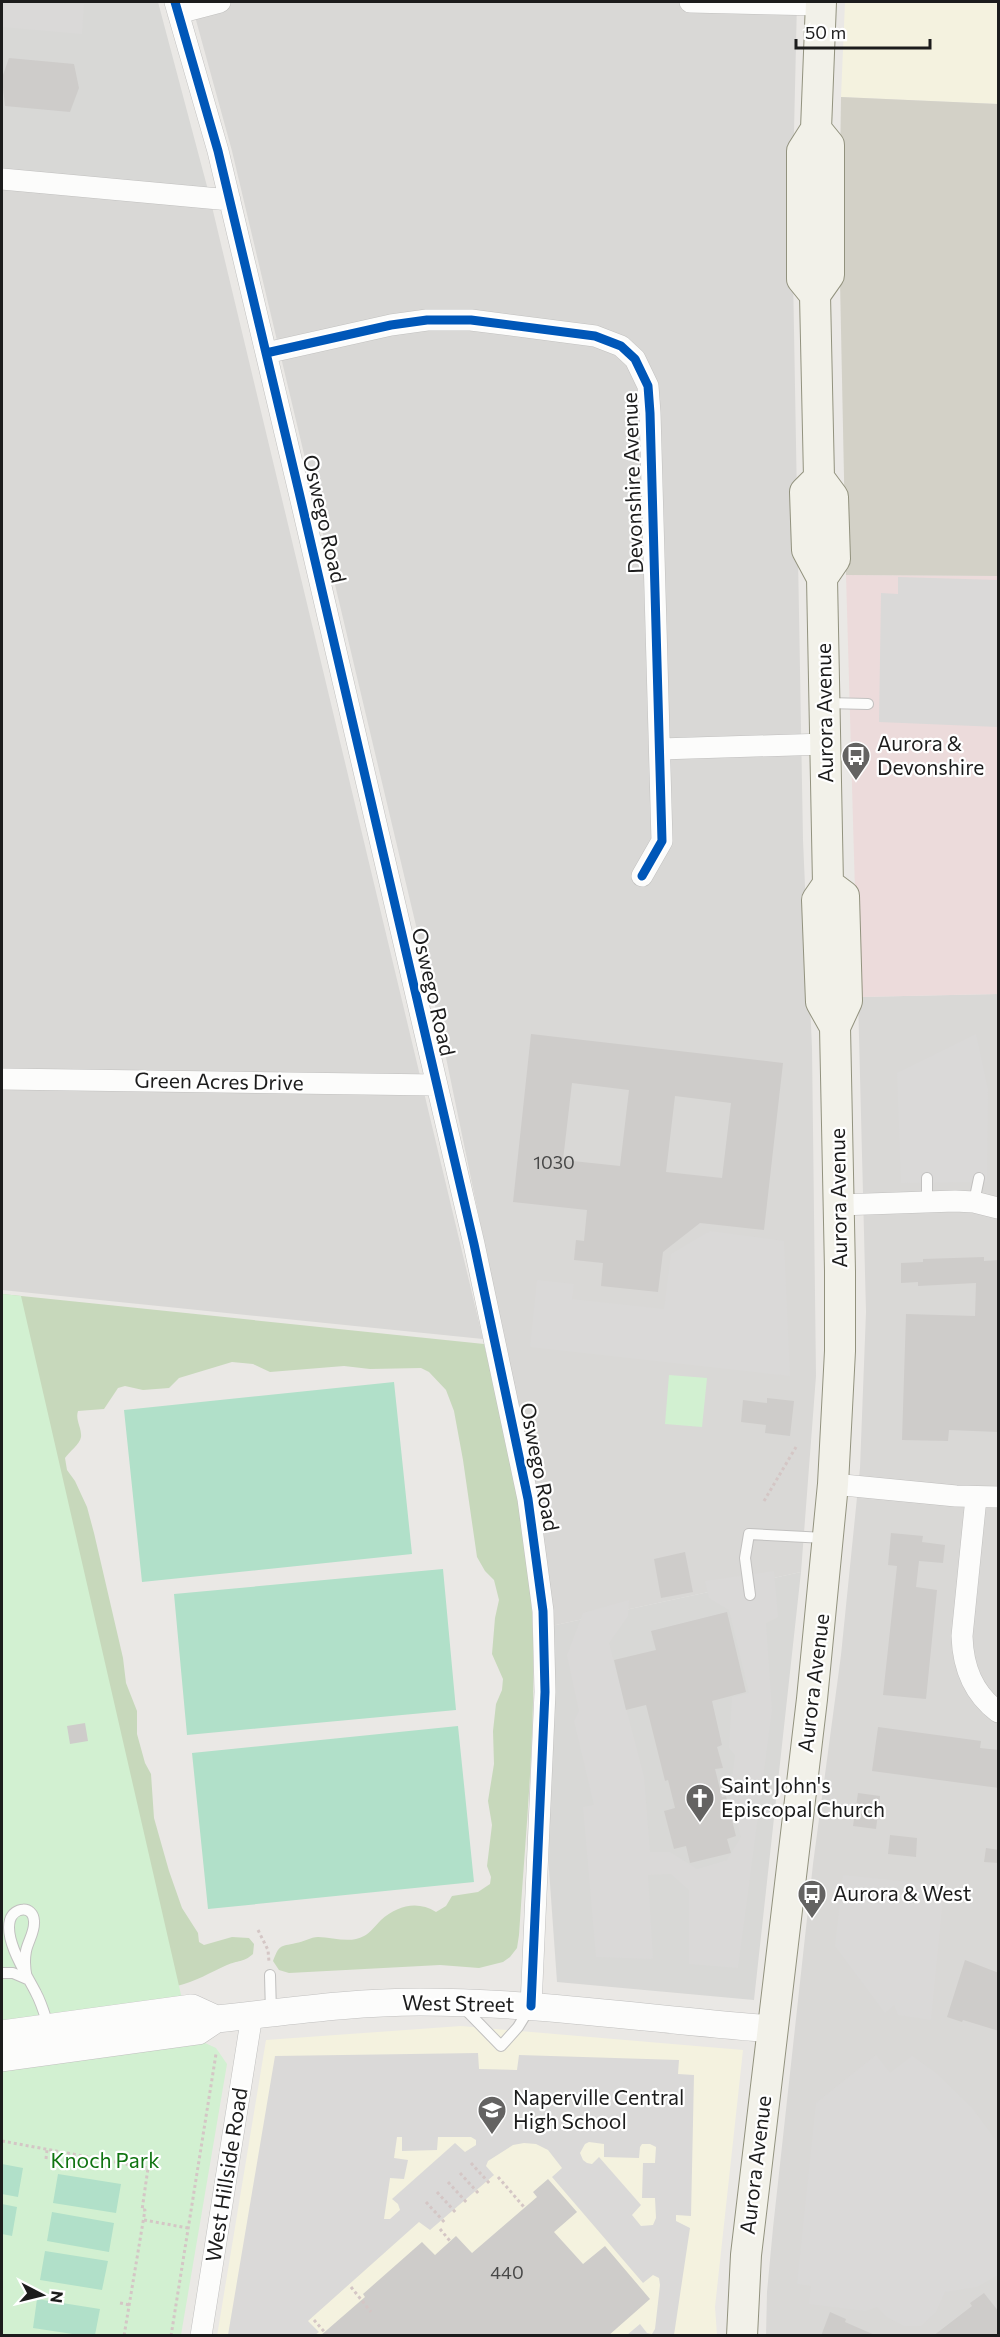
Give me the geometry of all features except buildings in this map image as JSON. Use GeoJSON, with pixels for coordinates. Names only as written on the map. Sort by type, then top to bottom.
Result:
{"type":"FeatureCollection","features":[{"type":"Feature","properties":{"kind":"main road","name":"Aurora Avenue"},"geometry":{"type":"LineString","coordinates":[[742,2336],[746,2255],[829,1538],[840,1351],[835,1027],[821,1002],[817,900],[828,884],[822,578],[835,559],[833,497],[819,478],[815,295],[829,275],[830,146],[816,129],[821,3]]}},
{"type":"Feature","properties":{"kind":"street"},"geometry":{"type":"LineString","coordinates":[[177,7],[220,2]]}},
{"type":"Feature","properties":{"kind":"street"},"geometry":{"type":"LineString","coordinates":[[690,2],[821,3]]}},
{"type":"Feature","properties":{"kind":"street","name":"Oswego Road"},"geometry":{"type":"LineString","coordinates":[[177,7],[230,200],[523,1467],[537,1557],[545,1648],[545,1704],[531,2006]]}},
{"type":"Feature","properties":{"kind":"street"},"geometry":{"type":"LineString","coordinates":[[2,179],[230,200]]}},
{"type":"Feature","properties":{"kind":"street","name":"Devonshire Avenue"},"geometry":{"type":"LineString","coordinates":[[266,353],[391,325],[450,320],[595,336],[621,346],[635,359],[648,386],[650,413],[662,841],[642,876]]}},
{"type":"Feature","properties":{"kind":"street"},"geometry":{"type":"LineString","coordinates":[[660,748],[826,744]]}},
{"type":"Feature","properties":{"kind":"street","name":"Green Acres Drive"},"geometry":{"type":"LineString","coordinates":[[2,1079],[436,1085]]}},
{"type":"Feature","properties":{"kind":"street"},"geometry":{"type":"LineString","coordinates":[[839,1205],[974,1202],[999,1208]]}},
{"type":"Feature","properties":{"kind":"street"},"geometry":{"type":"LineString","coordinates":[[833,1484],[976,1498],[999,1497]]}},
{"type":"Feature","properties":{"kind":"street"},"geometry":{"type":"LineString","coordinates":[[976,1498],[962,1636],[963,1654],[969,1676],[992,1707]]}},
{"type":"Feature","properties":{"kind":"street","name":"West Street"},"geometry":{"type":"LineString","coordinates":[[2,2058],[53,2039],[192,2008],[216,2019],[381,2003],[460,2003],[531,2006],[772,2029]]}},
{"type":"Feature","properties":{"kind":"street","name":"West Hillside Road"},"geometry":{"type":"LineString","coordinates":[[201,2336],[262,2014]]}},
{"type":"Feature","properties":{"kind":"street","name":"West Street"},"geometry":{"type":"LineString","coordinates":[[2,2034],[53,2039]]}},
{"type":"Feature","properties":{"kind":"lane"},"geometry":{"type":"LineString","coordinates":[[825,703],[868,704]]}},
{"type":"Feature","properties":{"kind":"lane"},"geometry":{"type":"LineString","coordinates":[[927,1178],[927,1203]]}},
{"type":"Feature","properties":{"kind":"lane"},"geometry":{"type":"LineString","coordinates":[[974,1202],[979,1178]]}},
{"type":"Feature","properties":{"kind":"lane"},"geometry":{"type":"LineString","coordinates":[[750,1594],[745,1558],[749,1534],[829,1538]]}},
{"type":"Feature","properties":{"kind":"lane"},"geometry":{"type":"LineString","coordinates":[[27,1979],[25,1960],[34,1917],[31,1911],[25,1909],[14,1914],[9,1928],[11,1940],[27,1979],[36,1993],[53,2039]]}},
{"type":"Feature","properties":{"kind":"lane"},"geometry":{"type":"LineString","coordinates":[[2,1973],[13,1973],[27,1979]]}},
{"type":"Feature","properties":{"kind":"lane"},"geometry":{"type":"LineString","coordinates":[[262,2014],[270,1975]]}},
{"type":"Feature","properties":{"kind":"lane"},"geometry":{"type":"LineString","coordinates":[[460,2003],[501,2046],[518,2027],[531,2006]]}},
{"type":"Feature","properties":{"kind":"path"},"geometry":{"type":"LineString","coordinates":[[764,1501],[796,1447]]}},
{"type":"Feature","properties":{"kind":"path"},"geometry":{"type":"LineString","coordinates":[[258,1930],[268,1950],[270,1975]]}},
{"type":"Feature","properties":{"kind":"path"},"geometry":{"type":"LineString","coordinates":[[171,2336],[216,2054]]}},
{"type":"Feature","properties":{"kind":"path"},"geometry":{"type":"LineString","coordinates":[[2,2141],[148,2168],[142,2210],[145,2210],[144,2220],[124,2336]]}},
{"type":"Feature","properties":{"kind":"path"},"geometry":{"type":"LineString","coordinates":[[46,2159],[48,2150]]}},
{"type":"Feature","properties":{"kind":"path"},"geometry":{"type":"LineString","coordinates":[[471,2163],[490,2184]]}},
{"type":"Feature","properties":{"kind":"path"},"geometry":{"type":"LineString","coordinates":[[460,2173],[479,2194]]}},
{"type":"Feature","properties":{"kind":"path"},"geometry":{"type":"LineString","coordinates":[[498,2177],[524,2207]]}},
{"type":"Feature","properties":{"kind":"path"},"geometry":{"type":"LineString","coordinates":[[448,2182],[468,2204]]}},
{"type":"Feature","properties":{"kind":"path"},"geometry":{"type":"LineString","coordinates":[[437,2192],[457,2214]]}},
{"type":"Feature","properties":{"kind":"path"},"geometry":{"type":"LineString","coordinates":[[426,2202],[446,2224]]}},
{"type":"Feature","properties":{"kind":"path"},"geometry":{"type":"LineString","coordinates":[[144,2220],[188,2228]]}},
{"type":"Feature","properties":{"kind":"path"},"geometry":{"type":"LineString","coordinates":[[440,2229],[450,2241]]}},
{"type":"Feature","properties":{"kind":"path"},"geometry":{"type":"LineString","coordinates":[[351,2287],[371,2312]]}},
{"type":"Feature","properties":{"kind":"path"},"geometry":{"type":"LineString","coordinates":[[120,2303],[130,2305]]}},
{"type":"Feature","properties":{"kind":"path"},"geometry":{"type":"LineString","coordinates":[[314,2320],[328,2336]]}},
{"type":"Feature","properties":{"kind":"shaded area"},"geometry":{"type":"Polygon","coordinates":[[[2,2],[158,2],[208,190],[2,170],[2,2]]]}},
{"type":"Feature","properties":{"kind":"shaded area"},"geometry":{"type":"Polygon","coordinates":[[[2,2],[84,4],[82,34],[2,27],[2,2]]]}},
{"type":"Feature","properties":{"kind":"shaded area"},"geometry":{"type":"Polygon","coordinates":[[[191,2],[797,2],[792,217],[803,840],[812,1048],[816,1376],[801,1572],[551,1626],[505,1343],[437,1014],[232,151],[191,2]]]}},
{"type":"Feature","properties":{"kind":"shaded area"},"geometry":{"type":"Polygon","coordinates":[[[845,2],[998,2],[998,104],[841,97],[845,2]]]}},
{"type":"Feature","properties":{"kind":"shaded area"},"geometry":{"type":"Polygon","coordinates":[[[841,97],[998,104],[998,576],[846,575],[839,232],[841,97]]]}},
{"type":"Feature","properties":{"kind":"shaded area"},"geometry":{"type":"Polygon","coordinates":[[[2,170],[208,190],[483,1339],[2,1290],[2,170]]]}},
{"type":"Feature","properties":{"kind":"shaded area"},"geometry":{"type":"Polygon","coordinates":[[[846,575],[998,576],[998,994],[858,997],[846,575]]]}},
{"type":"Feature","properties":{"kind":"shaded area"},"geometry":{"type":"Polygon","coordinates":[[[898,577],[998,580],[998,727],[879,722],[881,593],[898,594],[898,577]]]}},
{"type":"Feature","properties":{"kind":"shaded area"},"geometry":{"type":"Polygon","coordinates":[[[998,994],[998,2335],[766,2336],[767,2292],[773,2228],[813,1864],[841,1655],[860,1468],[866,1312],[858,997],[998,994]]]}},
{"type":"Feature","properties":{"kind":"shaded area"},"geometry":{"type":"Polygon","coordinates":[[[976,1034],[988,1090],[987,1182],[901,1183],[897,1073],[976,1034]]]}},
{"type":"Feature","properties":{"kind":"shaded area"},"geometry":{"type":"Polygon","coordinates":[[[710,1231],[784,1241],[790,1376],[530,1347],[537,1280],[574,1284],[572,1299],[664,1309],[671,1254],[710,1231]]]}},
{"type":"Feature","properties":{"kind":"shaded area"},"geometry":{"type":"Polygon","coordinates":[[[774,1571],[778,1617],[766,1623],[772,1710],[738,1968],[689,1964],[689,1890],[671,1874],[648,1875],[653,1959],[596,1957],[583,1807],[594,1805],[574,1721],[579,1711],[567,1655],[583,1613],[629,1600],[628,1616],[609,1643],[644,1777],[650,1852],[670,1852],[697,1869],[727,1860],[741,1837],[730,1795],[735,1755],[729,1748],[732,1697],[749,1693],[729,1610],[709,1598],[705,1581],[774,1571]]]}},
{"type":"Feature","properties":{"kind":"shaded area","name":"Saint John's Episcopal Church"},"geometry":{"type":"Polygon","coordinates":[[[801,1572],[754,2000],[557,1982],[549,1870],[551,1626],[801,1572]]]}},
{"type":"Feature","properties":{"kind":"shaded area"},"geometry":{"type":"Polygon","coordinates":[[[843,1875],[930,1884],[928,1897],[943,1900],[931,2020],[898,2015],[894,2005],[885,2013],[835,1946],[843,1875]]]}},
{"type":"Feature","properties":{"kind":"shaded area","name":"Naperville Central High School"},"geometry":{"type":"Polygon","coordinates":[[[461,2026],[743,2050],[715,2307],[717,2335],[217,2336],[266,2040],[461,2026]]]}},
{"type":"Feature","properties":{"kind":"shaded area"},"geometry":{"type":"Polygon","coordinates":[[[478,2053],[479,2069],[517,2070],[519,2055],[679,2060],[678,2074],[694,2075],[691,2216],[676,2215],[676,2221],[690,2228],[674,2335],[627,2335],[640,2324],[647,2333],[652,2334],[655,2329],[659,2278],[653,2275],[643,2283],[552,2177],[562,2168],[548,2150],[536,2144],[524,2143],[513,2145],[488,2161],[486,2166],[494,2175],[430,2230],[419,2222],[308,2321],[319,2332],[315,2335],[228,2335],[275,2056],[478,2053]],[[397,2137],[394,2158],[408,2160],[404,2179],[390,2178],[384,2219],[390,2219],[400,2210],[398,2204],[392,2199],[455,2143],[465,2152],[476,2145],[476,2140],[471,2137],[438,2137],[437,2150],[402,2151],[402,2137],[397,2137]],[[589,2142],[585,2144],[580,2153],[583,2160],[592,2164],[599,2157],[641,2205],[632,2215],[641,2226],[653,2225],[656,2218],[655,2198],[642,2198],[643,2163],[655,2163],[656,2147],[642,2144],[639,2158],[604,2157],[604,2144],[589,2142]]]}},
{"type":"Feature","properties":{"kind":"shaded area"},"geometry":{"type":"Polygon","coordinates":[[[876,2055],[890,2073],[912,2056],[936,2073],[972,2108],[998,2143],[998,2275],[977,2287],[945,2292],[936,2312],[921,2326],[904,2326],[887,2317],[877,2307],[865,2311],[809,2304],[811,2286],[797,2284],[816,2103],[876,2055]]]}},
{"type":"Feature","properties":{"kind":"green space"},"geometry":{"type":"Polygon","coordinates":[[[2,1294],[484,1344],[519,1500],[531,1600],[532,1744],[519,1935],[517,1948],[510,1957],[503,1962],[479,1968],[440,1965],[289,1973],[279,1970],[273,1961],[283,1946],[315,1937],[353,1940],[364,1936],[387,1915],[400,1908],[422,1906],[436,1912],[446,1906],[452,1896],[478,1892],[490,1884],[491,1877],[487,1866],[492,1825],[488,1801],[494,1764],[493,1731],[496,1704],[502,1690],[503,1679],[492,1654],[499,1600],[494,1580],[485,1571],[477,1557],[454,1411],[446,1390],[429,1372],[421,1368],[370,1369],[344,1366],[270,1372],[253,1364],[232,1362],[179,1378],[169,1388],[143,1390],[125,1386],[118,1388],[104,1409],[78,1411],[81,1437],[65,1458],[67,1470],[75,1481],[87,1507],[94,1533],[123,1658],[126,1683],[137,1711],[137,1734],[145,1763],[151,1774],[154,1818],[169,1871],[182,1908],[198,1933],[199,1942],[204,1945],[232,1937],[249,1938],[254,1944],[253,1954],[246,1959],[177,1986],[2,1294]]]}},
{"type":"Feature","properties":{"kind":"green space"},"geometry":{"type":"Polygon","coordinates":[[[2,1294],[21,1296],[182,1999],[2,2024],[2,1294]]]}},
{"type":"Feature","properties":{"kind":"green space"},"geometry":{"type":"Polygon","coordinates":[[[669,1375],[707,1378],[702,1427],[665,1424],[669,1375]]]}},
{"type":"Feature","properties":{"kind":"green space"},"geometry":{"type":"Polygon","coordinates":[[[394,1382],[412,1554],[142,1582],[124,1410],[394,1382]]]}},
{"type":"Feature","properties":{"kind":"green space"},"geometry":{"type":"Polygon","coordinates":[[[443,1569],[456,1710],[187,1735],[174,1594],[443,1569]]]}},
{"type":"Feature","properties":{"kind":"green space"},"geometry":{"type":"Polygon","coordinates":[[[458,1726],[474,1882],[208,1909],[192,1753],[458,1726]]]}},
{"type":"Feature","properties":{"kind":"green space","name":"Knoch Park"},"geometry":{"type":"Polygon","coordinates":[[[203,2042],[216,2048],[227,2064],[181,2335],[2,2335],[2,2071],[203,2042]]]}},
{"type":"Feature","properties":{"kind":"green space"},"geometry":{"type":"Polygon","coordinates":[[[2,2164],[23,2168],[18,2197],[2,2194],[2,2164]]]}},
{"type":"Feature","properties":{"kind":"green space"},"geometry":{"type":"Polygon","coordinates":[[[58,2174],[121,2184],[116,2213],[53,2203],[58,2174]]]}},
{"type":"Feature","properties":{"kind":"green space"},"geometry":{"type":"Polygon","coordinates":[[[2,2204],[17,2207],[12,2236],[2,2234],[2,2204]]]}},
{"type":"Feature","properties":{"kind":"green space"},"geometry":{"type":"Polygon","coordinates":[[[52,2212],[114,2223],[109,2252],[47,2241],[52,2212]]]}},
{"type":"Feature","properties":{"kind":"green space"},"geometry":{"type":"Polygon","coordinates":[[[45,2251],[108,2261],[102,2290],[40,2280],[45,2251]]]}},
{"type":"Feature","properties":{"kind":"green space"},"geometry":{"type":"Polygon","coordinates":[[[37,2299],[100,2309],[95,2335],[33,2328],[37,2299]]]}},
{"type":"Feature","properties":{"kind":"cycle path"},"geometry":{"type":"LineString","coordinates":[[175,2],[218,151],[299,492],[474,1244],[528,1499],[543,1611],[545,1692],[531,2006]]}},
{"type":"Feature","properties":{"kind":"cycle path"},"geometry":{"type":"LineString","coordinates":[[266,353],[391,325],[427,320],[471,320],[595,336],[621,346],[635,359],[648,386],[650,413],[662,841],[642,876]]}},
{"type":"Feature","properties":{"kind":"place","name":"Aurora & Devonshire"},"geometry":{"type":"Point","coordinates":[856,782]}},
{"type":"Feature","properties":{"kind":"place","name":"Saint John's Episcopal Church"},"geometry":{"type":"Point","coordinates":[700,1824]}},
{"type":"Feature","properties":{"kind":"place","name":"Aurora & West"},"geometry":{"type":"Point","coordinates":[812,1920]}},
{"type":"Feature","properties":{"kind":"place","name":"Naperville Central High School"},"geometry":{"type":"Point","coordinates":[492,2136]}}]}
